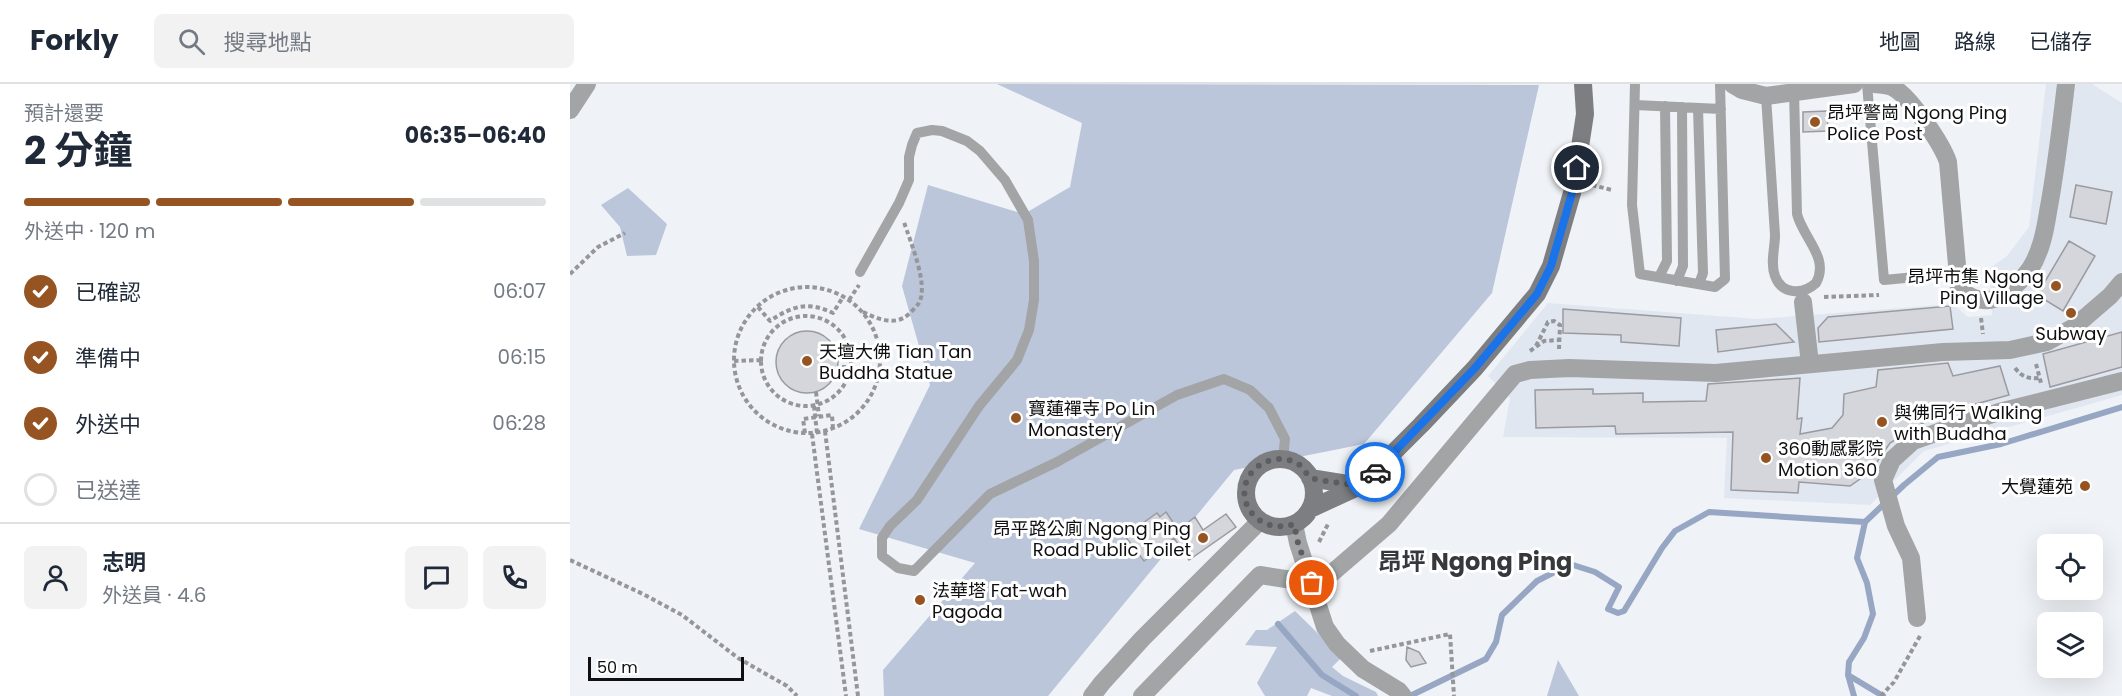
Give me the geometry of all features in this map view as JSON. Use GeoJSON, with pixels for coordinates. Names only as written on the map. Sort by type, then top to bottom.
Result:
{"type":"FeatureCollection","features":[{"type":"Feature","properties":{"kind":"main road"},"geometry":{"type":"LineString","coordinates":[[1310,509],[1360,486],[1460,384],[1537,294],[1551,266],[1574,186],[1585,114],[1583,84]]}},
{"type":"Feature","properties":{"kind":"main road"},"geometry":{"type":"LineString","coordinates":[[1283,459],[1299,465],[1310,478],[1314,494],[1310,509],[1303,518],[1294,524],[1277,527],[1260,521],[1249,508],[1246,499],[1248,482],[1258,467],[1265,462],[1283,459]]}},
{"type":"Feature","properties":{"kind":"main road"},"geometry":{"type":"LineString","coordinates":[[1310,478],[1360,486]]}},
{"type":"Feature","properties":{"kind":"street"},"geometry":{"type":"LineString","coordinates":[[570,110],[587,84]]}},
{"type":"Feature","properties":{"kind":"street"},"geometry":{"type":"LineString","coordinates":[[1732,84],[1742,90],[1766,96],[1854,84]]}},
{"type":"Feature","properties":{"kind":"street"},"geometry":{"type":"LineString","coordinates":[[1875,84],[1892,87],[1905,97],[1944,150],[1948,162],[1959,288],[1967,296],[1978,300],[1997,299],[2016,285],[2031,267],[2043,238],[2066,84]]}},
{"type":"Feature","properties":{"kind":"street"},"geometry":{"type":"LineString","coordinates":[[1142,696],[1260,575],[1312,583],[1332,573],[1389,524],[1515,374],[1530,370],[1558,368],[1716,373],[1943,352],[2010,350],[2047,342],[2074,327],[2110,296],[2122,282]]}},
{"type":"Feature","properties":{"kind":"street"},"geometry":{"type":"LineString","coordinates":[[1803,302],[1810,364]]}},
{"type":"Feature","properties":{"kind":"street"},"geometry":{"type":"LineString","coordinates":[[1917,618],[1911,558],[1896,526],[1883,480],[1892,460],[1912,441],[1999,412],[2122,381]]}},
{"type":"Feature","properties":{"kind":"street"},"geometry":{"type":"LineString","coordinates":[[1092,696],[1101,682],[1142,639],[1260,521]]}},
{"type":"Feature","properties":{"kind":"street"},"geometry":{"type":"LineString","coordinates":[[1294,524],[1325,627],[1363,669],[1401,693]]}},
{"type":"Feature","properties":{"kind":"lane"},"geometry":{"type":"LineString","coordinates":[[1635,84],[1632,205],[1640,273],[1715,287],[1725,279],[1720,84]]}},
{"type":"Feature","properties":{"kind":"lane"},"geometry":{"type":"LineString","coordinates":[[1867,84],[1884,280],[1957,273]]}},
{"type":"Feature","properties":{"kind":"lane"},"geometry":{"type":"LineString","coordinates":[[1766,96],[1775,239],[1774,273],[1784,288],[1795,292],[1816,283],[1822,266],[1797,214],[1794,91]]}},
{"type":"Feature","properties":{"kind":"lane"},"geometry":{"type":"LineString","coordinates":[[1635,105],[1721,109]]}},
{"type":"Feature","properties":{"kind":"lane"},"geometry":{"type":"LineString","coordinates":[[1659,277],[1667,261],[1665,106]]}},
{"type":"Feature","properties":{"kind":"lane"},"geometry":{"type":"LineString","coordinates":[[1677,281],[1683,266],[1682,107]]}},
{"type":"Feature","properties":{"kind":"lane"},"geometry":{"type":"LineString","coordinates":[[1698,108],[1703,273],[1699,284]]}},
{"type":"Feature","properties":{"kind":"lane"},"geometry":{"type":"LineString","coordinates":[[860,272],[899,203],[909,180],[909,157],[917,133],[942,131],[967,141],[1005,180],[1028,220],[1034,271],[1034,300],[1029,330],[1017,360],[979,406],[917,500],[890,526],[882,538],[882,556],[898,568],[914,571],[990,494],[1057,462],[1177,395],[1224,379],[1250,390],[1269,408],[1285,439],[1283,459]]}},
{"type":"Feature","properties":{"kind":"path"},"geometry":{"type":"LineString","coordinates":[[1587,184],[1612,190]]}},
{"type":"Feature","properties":{"kind":"path"},"geometry":{"type":"LineString","coordinates":[[862,311],[872,326],[879,350],[878,378],[872,394],[855,415],[833,429],[804,433],[781,429],[766,421],[752,409],[739,386],[734,361],[736,343],[742,326],[766,300],[782,292],[799,288],[816,288],[834,292],[862,311],[881,320],[896,321],[908,316],[919,303],[922,292],[921,278],[902,212]]}},
{"type":"Feature","properties":{"kind":"path"},"geometry":{"type":"LineString","coordinates":[[570,274],[598,247],[625,233]]}},
{"type":"Feature","properties":{"kind":"path"},"geometry":{"type":"LineString","coordinates":[[1822,297],[1881,295]]}},
{"type":"Feature","properties":{"kind":"path"},"geometry":{"type":"LineString","coordinates":[[758,307],[770,321],[801,306],[821,308],[833,313],[843,297]]}},
{"type":"Feature","properties":{"kind":"path"},"geometry":{"type":"LineString","coordinates":[[800,317],[801,306]]}},
{"type":"Feature","properties":{"kind":"path"},"geometry":{"type":"LineString","coordinates":[[800,317],[813,317],[826,321],[838,329],[851,353],[851,368],[847,381],[839,392],[827,401],[814,406],[794,404],[775,394],[767,383],[762,369],[761,360],[766,342],[774,330],[785,322],[800,317]]}},
{"type":"Feature","properties":{"kind":"path"},"geometry":{"type":"LineString","coordinates":[[1536,346],[1548,322],[1554,321],[1560,325],[1558,368]]}},
{"type":"Feature","properties":{"kind":"path"},"geometry":{"type":"LineString","coordinates":[[2032,345],[2045,401]]}},
{"type":"Feature","properties":{"kind":"path"},"geometry":{"type":"LineString","coordinates":[[835,376],[839,379],[844,366],[844,353],[879,350]]}},
{"type":"Feature","properties":{"kind":"path"},"geometry":{"type":"LineString","coordinates":[[734,361],[761,360]]}},
{"type":"Feature","properties":{"kind":"path"},"geometry":{"type":"LineString","coordinates":[[816,392],[819,416]]}},
{"type":"Feature","properties":{"kind":"path"},"geometry":{"type":"LineString","coordinates":[[814,406],[815,433],[846,696]]}},
{"type":"Feature","properties":{"kind":"path"},"geometry":{"type":"LineString","coordinates":[[804,433],[803,419],[819,416],[832,415],[833,429]]}},
{"type":"Feature","properties":{"kind":"path"},"geometry":{"type":"LineString","coordinates":[[825,431],[858,696]]}},
{"type":"Feature","properties":{"kind":"path"},"geometry":{"type":"LineString","coordinates":[[570,560],[682,615],[738,658],[788,686],[797,696]]}},
{"type":"Feature","properties":{"kind":"path"},"geometry":{"type":"LineString","coordinates":[[1881,696],[1894,682],[1920,636],[1917,618]]}},
{"type":"Feature","properties":{"kind":"path"},"geometry":{"type":"LineString","coordinates":[[1349,655],[1450,634],[1454,696]]}},
{"type":"Feature","properties":{"kind":"shaded area"},"geometry":{"type":"Polygon","coordinates":[[[997,84],[1539,85],[1492,293],[1364,444],[1234,470],[1048,696],[884,696],[883,670],[975,563],[859,529],[930,385],[902,286],[928,185],[1024,214],[1070,187],[1082,123],[997,84]]]}},
{"type":"Feature","properties":{"kind":"shaded area","name":"昂坪市集 Ngong Ping Village"},"geometry":{"type":"Polygon","coordinates":[[[2046,84],[2092,84],[2122,103],[2122,395],[1924,451],[1870,505],[1724,498],[1727,438],[1503,437],[1510,398],[1488,376],[1548,303],[1757,319],[1953,304],[1968,317],[1992,315],[1990,268],[2007,256],[2029,227],[2046,84]]]}},
{"type":"Feature","properties":{"kind":"shaded area"},"geometry":{"type":"Polygon","coordinates":[[[628,188],[667,224],[656,255],[627,256],[620,227],[601,205],[628,188]]]}},
{"type":"Feature","properties":{"kind":"shaded area"},"geometry":{"type":"Polygon","coordinates":[[[1295,611],[1342,657],[1332,667],[1343,676],[1376,692],[1378,696],[1332,696],[1311,688],[1307,696],[1265,696],[1257,683],[1277,647],[1245,645],[1256,630],[1267,630],[1295,611]]]}},
{"type":"Feature","properties":{"kind":"shaded area"},"geometry":{"type":"Polygon","coordinates":[[[1558,660],[1579,696],[1547,696],[1558,660]]]}},
{"type":"Feature","properties":{"kind":"building","name":"昂坪警崗 Ngong Ping Police Post"},"geometry":{"type":"Polygon","coordinates":[[[1827,111],[1828,131],[1803,132],[1803,112],[1827,111]]]}},
{"type":"Feature","properties":{"kind":"building"},"geometry":{"type":"Polygon","coordinates":[[[2076,185],[2112,192],[2106,224],[2070,217],[2076,185]]]}},
{"type":"Feature","properties":{"kind":"building"},"geometry":{"type":"Polygon","coordinates":[[[2069,241],[2095,256],[2063,311],[2037,295],[2069,241]]]}},
{"type":"Feature","properties":{"kind":"building"},"geometry":{"type":"Polygon","coordinates":[[[1950,306],[1953,329],[1819,342],[1818,328],[1828,317],[1950,306]]]}},
{"type":"Feature","properties":{"kind":"building"},"geometry":{"type":"Polygon","coordinates":[[[1563,309],[1681,318],[1679,346],[1621,342],[1621,335],[1563,333],[1563,309]]]}},
{"type":"Feature","properties":{"kind":"building"},"geometry":{"type":"Polygon","coordinates":[[[1776,324],[1794,342],[1718,352],[1716,330],[1776,324]]]}},
{"type":"Feature","properties":{"kind":"building"},"geometry":{"type":"Polygon","coordinates":[[[801,331],[813,331],[829,340],[836,350],[838,362],[836,374],[829,384],[813,393],[801,393],[790,388],[781,379],[776,368],[776,356],[781,345],[790,336],[801,331]]]}},
{"type":"Feature","properties":{"kind":"building"},"geometry":{"type":"Polygon","coordinates":[[[2122,332],[2122,367],[2050,387],[2043,354],[2122,332]]]}},
{"type":"Feature","properties":{"kind":"building"},"geometry":{"type":"Polygon","coordinates":[[[1948,363],[1953,376],[2000,366],[2009,395],[1939,414],[1909,431],[1890,443],[1870,472],[1850,486],[1799,482],[1798,493],[1731,490],[1733,432],[1616,434],[1615,426],[1536,428],[1535,390],[1593,389],[1593,394],[1643,393],[1643,402],[1706,401],[1708,384],[1800,378],[1797,419],[1802,418],[1800,434],[1832,428],[1843,415],[1844,394],[1876,387],[1878,370],[1948,363]]]}},
{"type":"Feature","properties":{"kind":"building"},"geometry":{"type":"Polygon","coordinates":[[[1166,512],[1178,530],[1195,517],[1203,530],[1226,514],[1236,527],[1189,560],[1174,538],[1144,561],[1125,536],[1157,513],[1160,517],[1166,512]]]}},
{"type":"Feature","properties":{"kind":"building"},"geometry":{"type":"Polygon","coordinates":[[[1407,647],[1419,652],[1426,663],[1411,667],[1406,660],[1407,647]]]}},
{"type":"Feature","properties":{"kind":"waterway"},"geometry":{"type":"LineString","coordinates":[[1410,696],[1486,659],[1496,642],[1502,615],[1537,581],[1570,564],[1595,572],[1619,587],[1608,609],[1618,613],[1624,611],[1662,548],[1675,531],[1709,512],[1865,522],[1938,457],[2001,444],[2122,407]]}},
{"type":"Feature","properties":{"kind":"waterway"},"geometry":{"type":"LineString","coordinates":[[1854,696],[1848,675],[1849,662],[1864,638],[1873,614],[1867,583],[1857,558],[1865,522]]}},
{"type":"Feature","properties":{"kind":"waterway"},"geometry":{"type":"LineString","coordinates":[[1278,624],[1322,675],[1356,696]]}},
{"type":"Feature","properties":{"kind":"waterway"},"geometry":{"type":"LineString","coordinates":[[1848,675],[1883,696]]}},
{"type":"Feature","properties":{"kind":"way so far"},"geometry":{"type":"LineString","coordinates":[[1312,583],[1294,524],[1286,527],[1268,525],[1253,515],[1249,508],[1245,490],[1252,474],[1265,462],[1274,459],[1283,459],[1299,465],[1310,478],[1360,486],[1375,472]]}},
{"type":"Feature","properties":{"kind":"place","name":"昂坪警崗 Ngong Ping Police Post"},"geometry":{"type":"Point","coordinates":[1815,122]}},
{"type":"Feature","properties":{"kind":"place","name":"昂坪市集 Ngong Ping Village"},"geometry":{"type":"Point","coordinates":[2056,286]}},
{"type":"Feature","properties":{"kind":"place","name":"Subway"},"geometry":{"type":"Point","coordinates":[2071,313]}},
{"type":"Feature","properties":{"kind":"place","name":"天壇大佛 Tian Tan Buddha Statue"},"geometry":{"type":"Point","coordinates":[807,361]}},
{"type":"Feature","properties":{"kind":"place","name":"寶蓮禪寺 Po Lin Monastery"},"geometry":{"type":"Point","coordinates":[1016,418]}},
{"type":"Feature","properties":{"kind":"place","name":"與佛同行 Walking with Buddha"},"geometry":{"type":"Point","coordinates":[1882,422]}},
{"type":"Feature","properties":{"kind":"place","name":"360動感影院 Motion 360"},"geometry":{"type":"Point","coordinates":[1766,458]}},
{"type":"Feature","properties":{"kind":"place","name":"大覺蓮苑"},"geometry":{"type":"Point","coordinates":[2085,486]}},
{"type":"Feature","properties":{"kind":"place","name":"昂平路公廁 Ngong Ping Road Public Toilet"},"geometry":{"type":"Point","coordinates":[1203,538]}},
{"type":"Feature","properties":{"kind":"place","name":"法華塔 Fat-wah Pagoda"},"geometry":{"type":"Point","coordinates":[920,600]}},
{"type":"Feature","properties":{"kind":"district","name":"昂坪 Ngong Ping"},"geometry":{"type":"Point","coordinates":[1475,561]}},
{"type":"Feature","properties":{"kind":"route"},"geometry":{"type":"LineString","coordinates":[[1375,472],[1475,368],[1537,294],[1551,266],[1577,168]]}}]}
